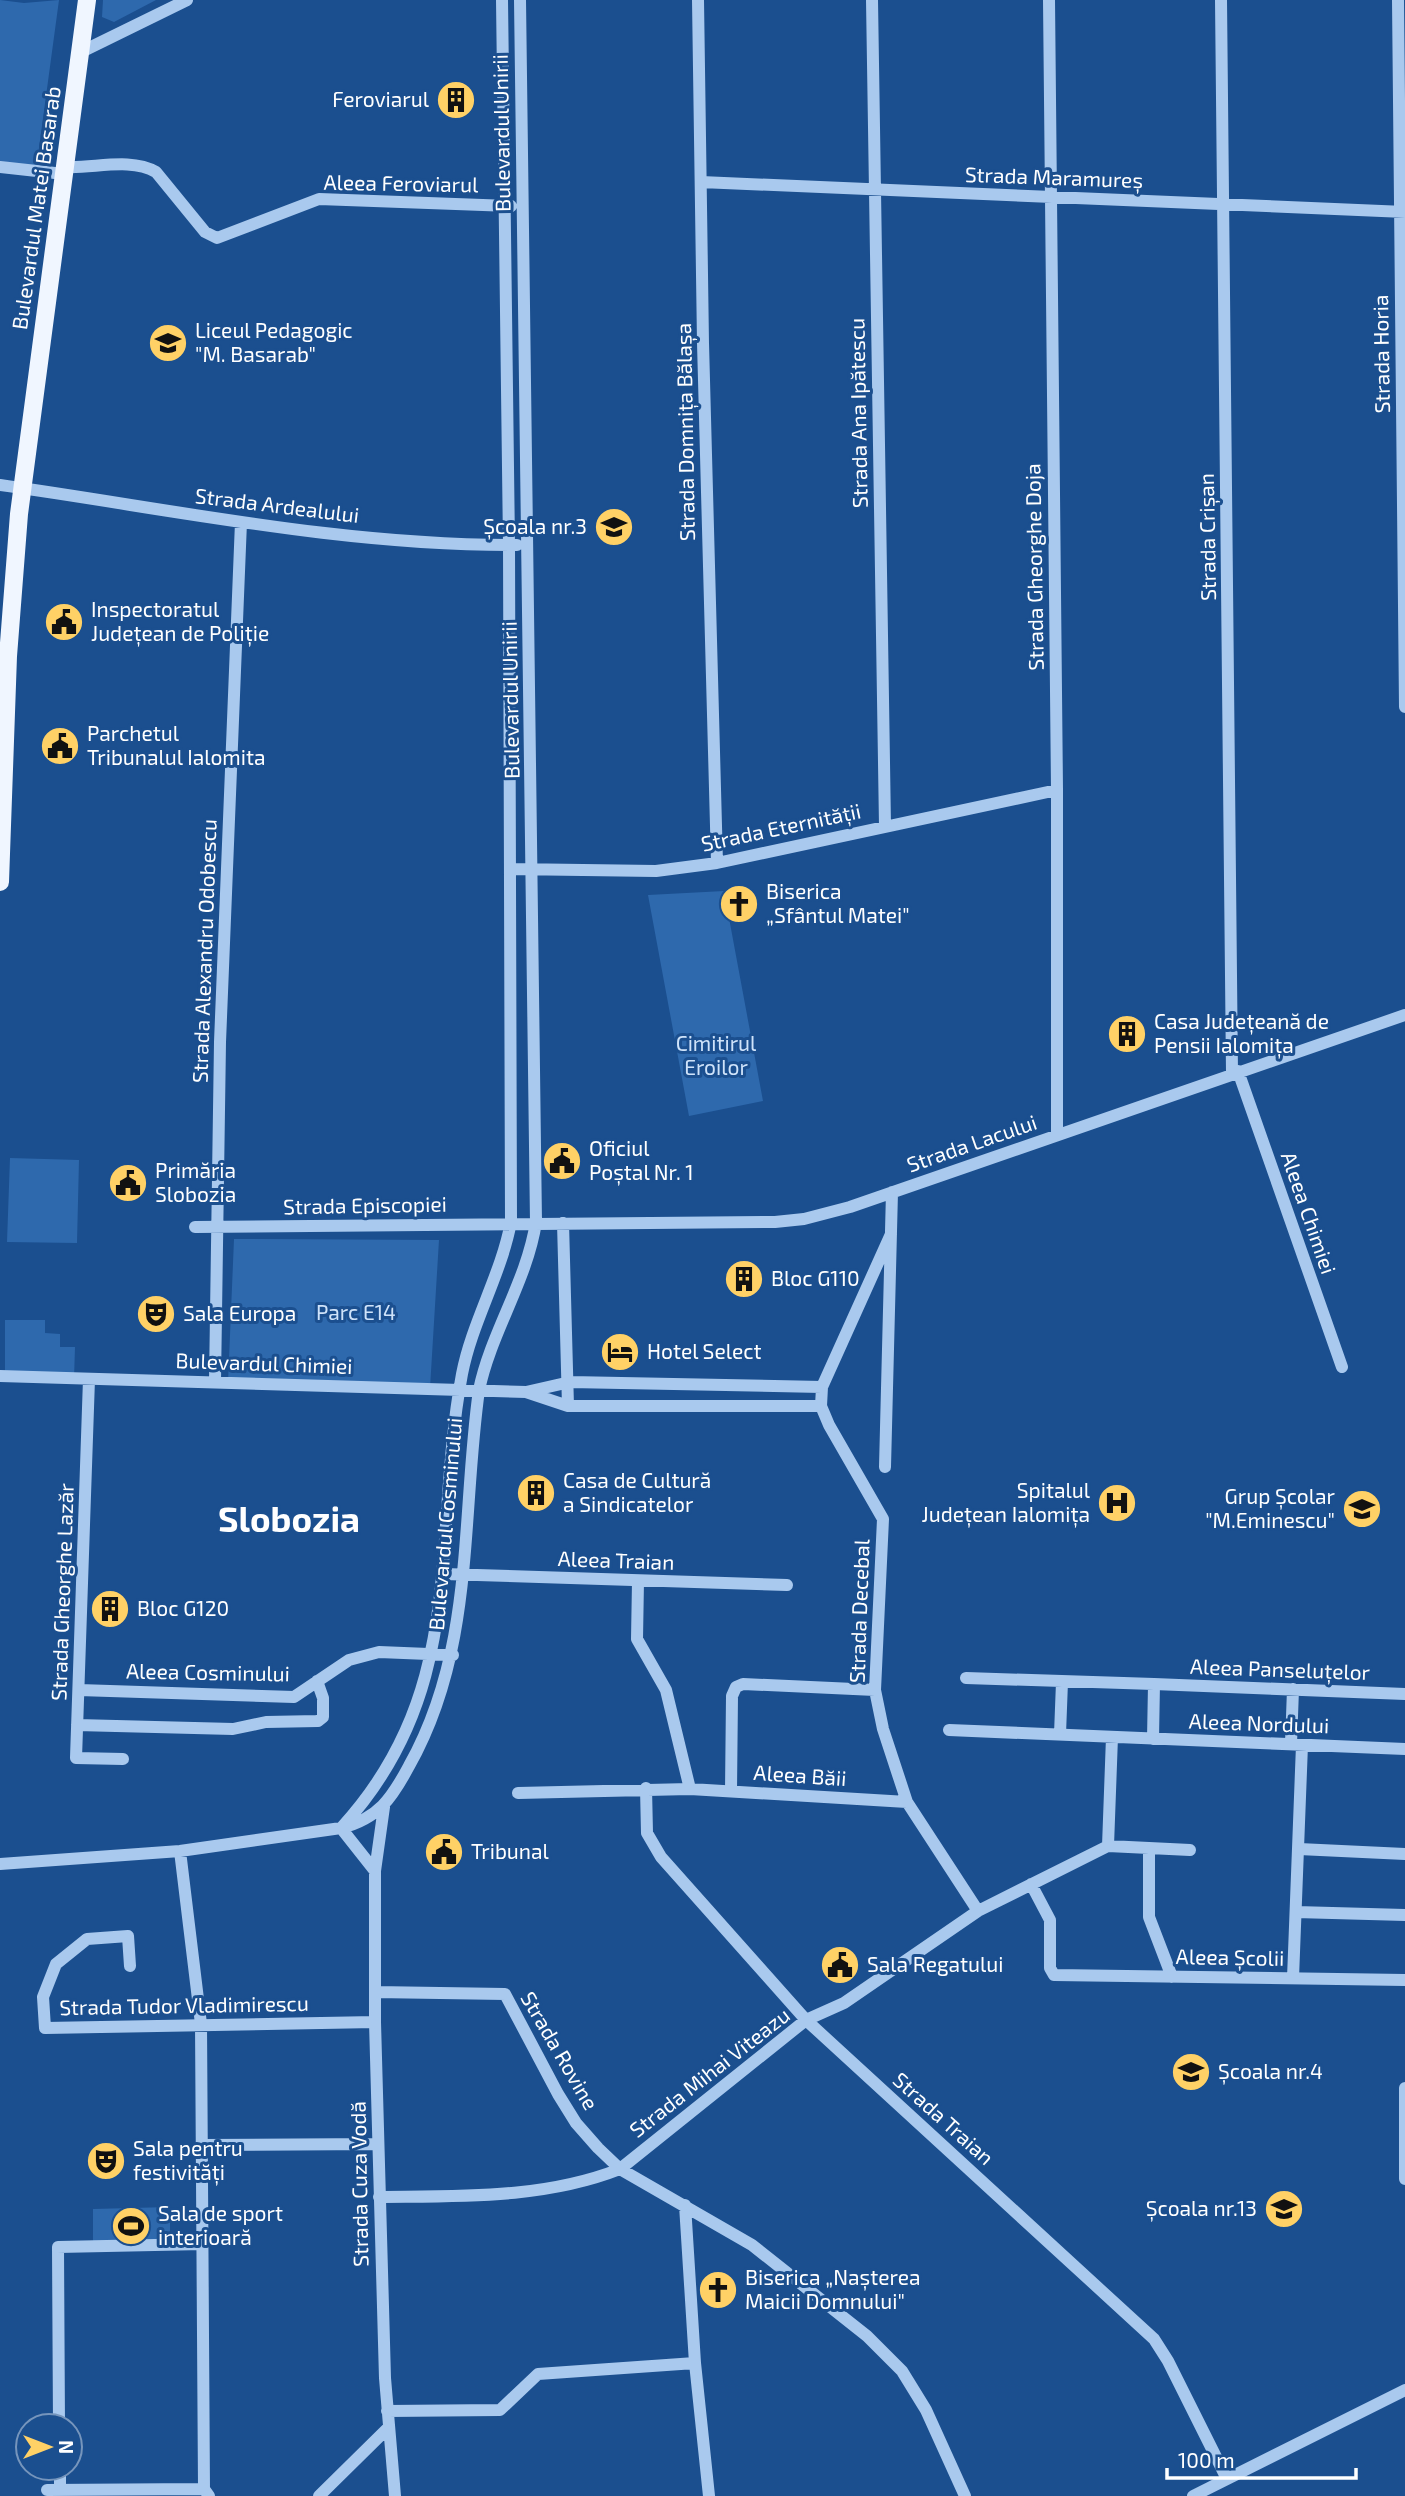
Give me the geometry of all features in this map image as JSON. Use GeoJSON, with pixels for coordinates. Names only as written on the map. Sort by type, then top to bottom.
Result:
{"type":"FeatureCollection","features":[{"type":"Feature","properties":{"kind":"main road","name":"Bulevardul Matei Basarab"},"geometry":{"type":"LineString","coordinates":[[0,882],[8,656],[22,488],[88,0]]}},
{"type":"Feature","properties":{"kind":"street"},"geometry":{"type":"LineString","coordinates":[[81,52],[187,0]]}},
{"type":"Feature","properties":{"kind":"street","name":"Bulevardul Unirii"},"geometry":{"type":"LineString","coordinates":[[461,1389],[465,1364],[502,1260],[511,1222],[509,545],[502,0]]}},
{"type":"Feature","properties":{"kind":"street","name":"Bulevardul Unirii"},"geometry":{"type":"LineString","coordinates":[[479,1390],[485,1366],[529,1256],[536,1222],[520,0]]}},
{"type":"Feature","properties":{"kind":"street","name":"Strada Domnița Bălașa"},"geometry":{"type":"LineString","coordinates":[[698,0],[717,863]]}},
{"type":"Feature","properties":{"kind":"street","name":"Strada Ana Ipătescu"},"geometry":{"type":"LineString","coordinates":[[872,0],[885,826]]}},
{"type":"Feature","properties":{"kind":"street","name":"Strada Gheorghe Doja"},"geometry":{"type":"LineString","coordinates":[[1049,0],[1057,790],[1057,1134]]}},
{"type":"Feature","properties":{"kind":"street","name":"Strada Crișan"},"geometry":{"type":"LineString","coordinates":[[1221,0],[1235,1072]]}},
{"type":"Feature","properties":{"kind":"street","name":"Strada Horia"},"geometry":{"type":"LineString","coordinates":[[1398,0],[1403,212],[1405,707]]}},
{"type":"Feature","properties":{"kind":"street","name":"Aleea Feroviarul"},"geometry":{"type":"LineString","coordinates":[[64,171],[130,165],[149,168],[156,172],[205,232],[217,238],[319,199],[523,207]]}},
{"type":"Feature","properties":{"kind":"street"},"geometry":{"type":"LineString","coordinates":[[0,167],[64,171]]}},
{"type":"Feature","properties":{"kind":"street","name":"Strada Maramureș"},"geometry":{"type":"LineString","coordinates":[[701,182],[1403,212]]}},
{"type":"Feature","properties":{"kind":"street","name":"Strada Ardealului"},"geometry":{"type":"LineString","coordinates":[[0,485],[241,522],[440,544],[528,545]]}},
{"type":"Feature","properties":{"kind":"street","name":"Strada Alexandru Odobescu"},"geometry":{"type":"LineString","coordinates":[[215,1382],[220,1042],[241,522]]}},
{"type":"Feature","properties":{"kind":"street","name":"Strada Eternității"},"geometry":{"type":"LineString","coordinates":[[510,869],[656,871],[717,863],[1057,790]]}},
{"type":"Feature","properties":{"kind":"street","name":"Strada Lacului"},"geometry":{"type":"LineString","coordinates":[[536,1222],[775,1222],[840,1210],[1405,1015]]}},
{"type":"Feature","properties":{"kind":"street","name":"Aleea Chimiei"},"geometry":{"type":"LineString","coordinates":[[1235,1072],[1342,1367]]}},
{"type":"Feature","properties":{"kind":"street"},"geometry":{"type":"LineString","coordinates":[[885,1467],[892,1192]]}},
{"type":"Feature","properties":{"kind":"street","name":"Strada Episcopiei"},"geometry":{"type":"LineString","coordinates":[[195,1227],[536,1222]]}},
{"type":"Feature","properties":{"kind":"street"},"geometry":{"type":"LineString","coordinates":[[563,1223],[568,1406]]}},
{"type":"Feature","properties":{"kind":"street"},"geometry":{"type":"LineString","coordinates":[[821,1406],[822,1387],[891,1234]]}},
{"type":"Feature","properties":{"kind":"street","name":"Bulevardul Chimiei"},"geometry":{"type":"LineString","coordinates":[[0,1376],[526,1392],[569,1382],[822,1387]]}},
{"type":"Feature","properties":{"kind":"street","name":"Strada Gheorghe Lazăr"},"geometry":{"type":"LineString","coordinates":[[89,1379],[76,1758],[124,1759]]}},
{"type":"Feature","properties":{"kind":"street","name":"Bulevardul Cosminului"},"geometry":{"type":"LineString","coordinates":[[341,1828],[372,1793],[401,1743],[433,1654],[444,1574],[461,1389]]}},
{"type":"Feature","properties":{"kind":"street","name":"Bulevardul Cosminului"},"geometry":{"type":"LineString","coordinates":[[384,1807],[428,1729],[453,1655],[464,1575],[479,1390]]}},
{"type":"Feature","properties":{"kind":"street","name":"Bulevardul Chimiei"},"geometry":{"type":"LineString","coordinates":[[526,1392],[568,1406],[821,1406]]}},
{"type":"Feature","properties":{"kind":"street","name":"Strada Decebal"},"geometry":{"type":"LineString","coordinates":[[821,1406],[883,1519],[875,1690],[883,1729],[907,1802],[978,1911]]}},
{"type":"Feature","properties":{"kind":"street","name":"Aleea Traian"},"geometry":{"type":"LineString","coordinates":[[444,1574],[787,1585]]}},
{"type":"Feature","properties":{"kind":"street"},"geometry":{"type":"LineString","coordinates":[[638,1581],[637,1639],[666,1690],[690,1788]]}},
{"type":"Feature","properties":{"kind":"street","name":"Aleea Cosminului"},"geometry":{"type":"LineString","coordinates":[[79,1690],[294,1697],[349,1660],[379,1652],[453,1655]]}},
{"type":"Feature","properties":{"kind":"street","name":"Aleea Panseluțelor"},"geometry":{"type":"LineString","coordinates":[[966,1678],[1405,1694]]}},
{"type":"Feature","properties":{"kind":"street"},"geometry":{"type":"LineString","coordinates":[[77,1726],[233,1729],[266,1722],[318,1721],[323,1717],[323,1705],[317,1681]]}},
{"type":"Feature","properties":{"kind":"street"},"geometry":{"type":"LineString","coordinates":[[1060,1734],[1062,1682]]}},
{"type":"Feature","properties":{"kind":"street"},"geometry":{"type":"LineString","coordinates":[[731,1791],[733,1696],[736,1687],[743,1684],[875,1690]]}},
{"type":"Feature","properties":{"kind":"street"},"geometry":{"type":"LineString","coordinates":[[1153,1738],[1154,1684]]}},
{"type":"Feature","properties":{"kind":"street"},"geometry":{"type":"LineString","coordinates":[[1293,1689],[1299,1849],[1293,1978]]}},
{"type":"Feature","properties":{"kind":"street","name":"Aleea Nordului"},"geometry":{"type":"LineString","coordinates":[[949,1730],[1405,1749]]}},
{"type":"Feature","properties":{"kind":"street"},"geometry":{"type":"LineString","coordinates":[[1112,1737],[1108,1846],[1190,1850]]}},
{"type":"Feature","properties":{"kind":"street","name":"Strada Traian"},"geometry":{"type":"LineString","coordinates":[[646,1788],[645,1820],[653,1846],[806,2020],[1154,2339],[1168,2361],[1226,2477]]}},
{"type":"Feature","properties":{"kind":"street","name":"Aleea Băii"},"geometry":{"type":"LineString","coordinates":[[518,1793],[690,1788],[907,1802]]}},
{"type":"Feature","properties":{"kind":"street"},"geometry":{"type":"LineString","coordinates":[[0,1864],[180,1851],[341,1828],[362,1822],[384,1807]]}},
{"type":"Feature","properties":{"kind":"street","name":"Strada Cuza Vodă"},"geometry":{"type":"LineString","coordinates":[[384,1807],[381,1843],[374,1871],[375,2022],[387,2411],[395,2496]]}},
{"type":"Feature","properties":{"kind":"street"},"geometry":{"type":"LineString","coordinates":[[341,1828],[374,1871]]}},
{"type":"Feature","properties":{"kind":"street","name":"Strada Mihai Viteazu"},"geometry":{"type":"LineString","coordinates":[[379,2197],[503,2194],[588,2181],[620,2169],[806,2020],[844,2003],[978,1911],[1108,1846]]}},
{"type":"Feature","properties":{"kind":"street"},"geometry":{"type":"LineString","coordinates":[[1149,1848],[1149,1917],[1172,1977]]}},
{"type":"Feature","properties":{"kind":"street"},"geometry":{"type":"LineString","coordinates":[[1299,1849],[1405,1854]]}},
{"type":"Feature","properties":{"kind":"street"},"geometry":{"type":"LineString","coordinates":[[56,2482],[53,2490],[89,2493],[207,2492],[201,2024],[180,1851]]}},
{"type":"Feature","properties":{"kind":"street","name":"Aleea Școlii"},"geometry":{"type":"LineString","coordinates":[[1031,1884],[1050,1920],[1050,1969],[1054,1975],[1405,1980]]}},
{"type":"Feature","properties":{"kind":"street"},"geometry":{"type":"LineString","coordinates":[[1296,1912],[1405,1915]]}},
{"type":"Feature","properties":{"kind":"street","name":"Strada Tudor Vladimirescu"},"geometry":{"type":"LineString","coordinates":[[130,1966],[128,1936],[87,1938],[56,1964],[43,1997],[45,2028],[375,2022]]}},
{"type":"Feature","properties":{"kind":"street","name":"Strada Rovine"},"geometry":{"type":"LineString","coordinates":[[375,1992],[505,1994],[541,2067],[576,2123],[620,2169],[685,2205],[771,2259],[885,2352],[915,2389],[965,2496]]}},
{"type":"Feature","properties":{"kind":"street"},"geometry":{"type":"LineString","coordinates":[[1405,2088],[1405,2179]]}},
{"type":"Feature","properties":{"kind":"street"},"geometry":{"type":"LineString","coordinates":[[203,2145],[378,2144]]}},
{"type":"Feature","properties":{"kind":"street"},"geometry":{"type":"LineString","coordinates":[[685,2205],[695,2363],[709,2496]]}},
{"type":"Feature","properties":{"kind":"street"},"geometry":{"type":"LineString","coordinates":[[59,2412],[58,2247],[203,2244]]}},
{"type":"Feature","properties":{"kind":"street"},"geometry":{"type":"LineString","coordinates":[[387,2411],[500,2410],[538,2374],[695,2363]]}},
{"type":"Feature","properties":{"kind":"street"},"geometry":{"type":"LineString","coordinates":[[1192,2496],[1405,2390]]}},
{"type":"Feature","properties":{"kind":"street"},"geometry":{"type":"LineString","coordinates":[[319,2496],[388,2428]]}},
{"type":"Feature","properties":{"kind":"green space"},"geometry":{"type":"Polygon","coordinates":[[[0,0],[24,3],[59,0],[36,170],[0,167],[0,0]]]}},
{"type":"Feature","properties":{"kind":"green space"},"geometry":{"type":"Polygon","coordinates":[[[103,0],[156,0],[114,22],[102,17],[103,0]]]}},
{"type":"Feature","properties":{"kind":"green space","name":"Cimitirul Eroilor"},"geometry":{"type":"Polygon","coordinates":[[[724,891],[763,1101],[689,1116],[648,895],[724,891]]]}},
{"type":"Feature","properties":{"kind":"green space"},"geometry":{"type":"Polygon","coordinates":[[[10,1158],[79,1160],[77,1243],[7,1242],[10,1158]]]}},
{"type":"Feature","properties":{"kind":"green space","name":"Parc E14"},"geometry":{"type":"Polygon","coordinates":[[[234,1239],[439,1240],[430,1388],[228,1383],[234,1239]]]}},
{"type":"Feature","properties":{"kind":"green space"},"geometry":{"type":"Polygon","coordinates":[[[5,1320],[45,1320],[45,1333],[60,1334],[60,1347],[75,1347],[74,1379],[5,1376],[5,1320]]]}},
{"type":"Feature","properties":{"kind":"green space","name":"Sala de sport interioară"},"geometry":{"type":"Polygon","coordinates":[[[170,2207],[170,2239],[93,2241],[93,2209],[170,2207]]]}},
{"type":"Feature","properties":{"kind":"place","name":"Feroviarul"},"geometry":{"type":"Point","coordinates":[456,100]}},
{"type":"Feature","properties":{"kind":"place","name":"Liceul Pedagogic \"M. Basarab\""},"geometry":{"type":"Point","coordinates":[168,343]}},
{"type":"Feature","properties":{"kind":"place","name":"Școala nr.3"},"geometry":{"type":"Point","coordinates":[614,527]}},
{"type":"Feature","properties":{"kind":"place","name":"Inspectoratul Județean de Poliție"},"geometry":{"type":"Point","coordinates":[64,622]}},
{"type":"Feature","properties":{"kind":"place","name":"Parchetul Tribunalul Ialomita"},"geometry":{"type":"Point","coordinates":[60,746]}},
{"type":"Feature","properties":{"kind":"place","name":"Biserica „Sfântul Matei\""},"geometry":{"type":"Point","coordinates":[739,904]}},
{"type":"Feature","properties":{"kind":"place","name":"Casa Județeană de Pensii Ialomița"},"geometry":{"type":"Point","coordinates":[1127,1034]}},
{"type":"Feature","properties":{"kind":"place","name":"Oficiul Poștal Nr. 1"},"geometry":{"type":"Point","coordinates":[562,1161]}},
{"type":"Feature","properties":{"kind":"place","name":"Primăria Slobozia"},"geometry":{"type":"Point","coordinates":[128,1183]}},
{"type":"Feature","properties":{"kind":"place","name":"Bloc G110"},"geometry":{"type":"Point","coordinates":[744,1279]}},
{"type":"Feature","properties":{"kind":"place","name":"Sala Europa"},"geometry":{"type":"Point","coordinates":[156,1314]}},
{"type":"Feature","properties":{"kind":"place","name":"Hotel Select"},"geometry":{"type":"Point","coordinates":[620,1352]}},
{"type":"Feature","properties":{"kind":"place","name":"Casa de Cultură a Sindicatelor"},"geometry":{"type":"Point","coordinates":[536,1493]}},
{"type":"Feature","properties":{"kind":"place","name":"Spitalul Județean Ialomița"},"geometry":{"type":"Point","coordinates":[1117,1503]}},
{"type":"Feature","properties":{"kind":"place","name":"Grup Școlar \"M.Eminescu\""},"geometry":{"type":"Point","coordinates":[1362,1509]}},
{"type":"Feature","properties":{"kind":"place","name":"Bloc G120"},"geometry":{"type":"Point","coordinates":[110,1609]}},
{"type":"Feature","properties":{"kind":"place","name":"Tribunal"},"geometry":{"type":"Point","coordinates":[444,1852]}},
{"type":"Feature","properties":{"kind":"place","name":"Sala Regatului"},"geometry":{"type":"Point","coordinates":[840,1965]}},
{"type":"Feature","properties":{"kind":"place","name":"Școala nr.4"},"geometry":{"type":"Point","coordinates":[1191,2072]}},
{"type":"Feature","properties":{"kind":"place","name":"Sala pentru festivități"},"geometry":{"type":"Point","coordinates":[106,2161]}},
{"type":"Feature","properties":{"kind":"place","name":"Școala nr.13"},"geometry":{"type":"Point","coordinates":[1284,2209]}},
{"type":"Feature","properties":{"kind":"place","name":"Sala de sport interioară"},"geometry":{"type":"Point","coordinates":[131,2226]}},
{"type":"Feature","properties":{"kind":"place","name":"Biserica „Nașterea Maicii Domnului\""},"geometry":{"type":"Point","coordinates":[718,2290]}},
{"type":"Feature","properties":{"kind":"district","name":"Slobozia"},"geometry":{"type":"Point","coordinates":[289,1520]}}]}
